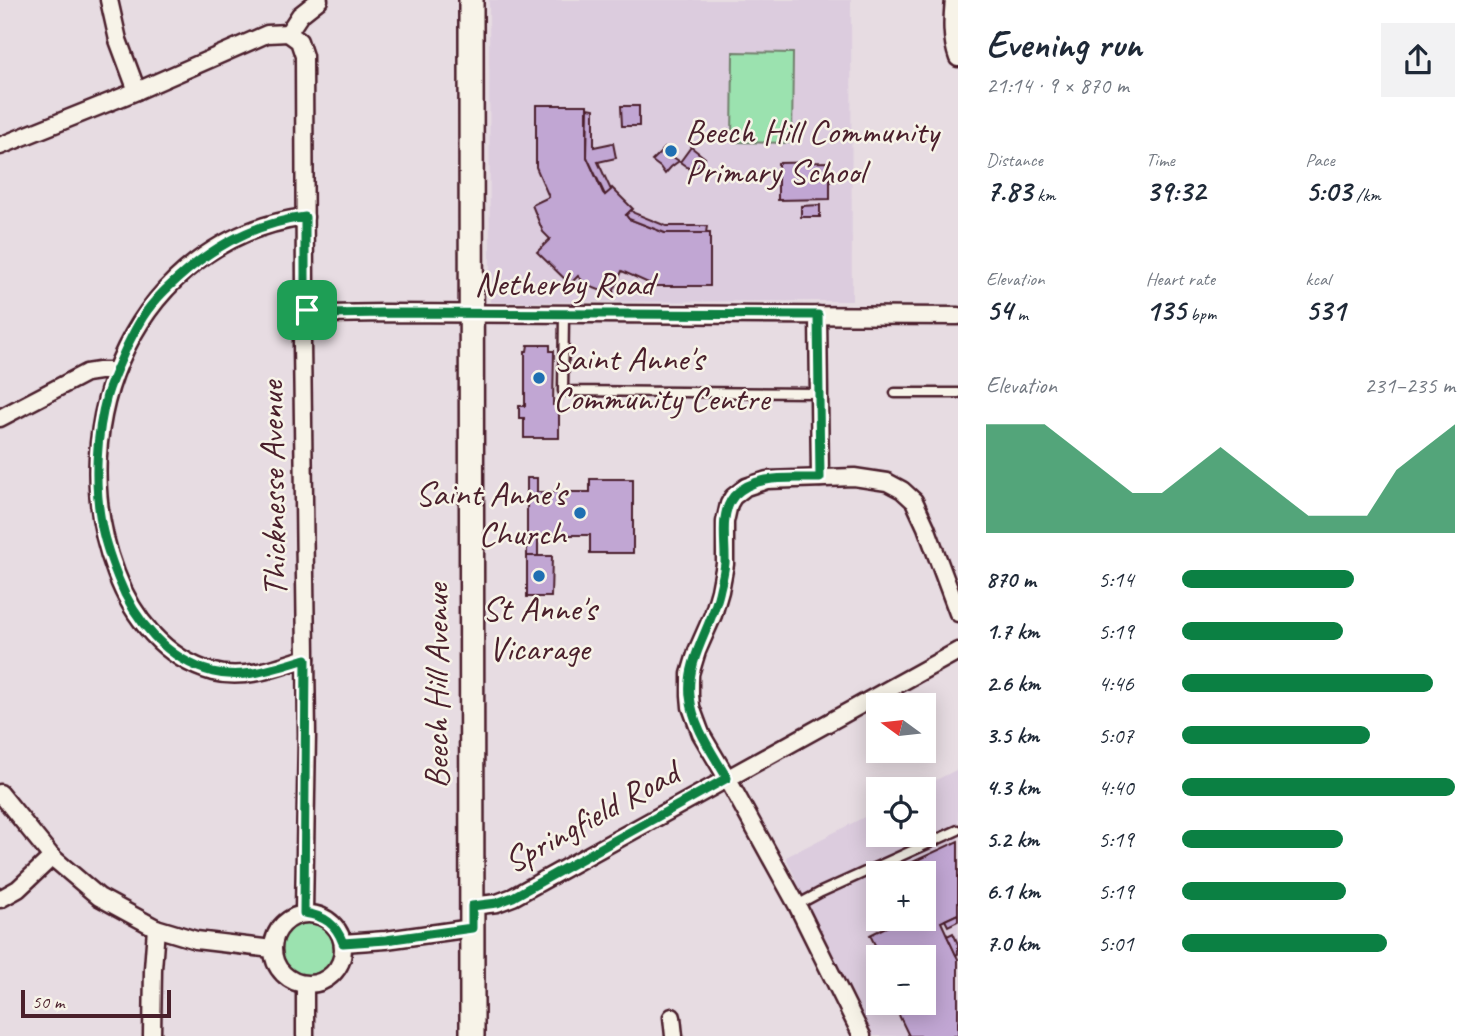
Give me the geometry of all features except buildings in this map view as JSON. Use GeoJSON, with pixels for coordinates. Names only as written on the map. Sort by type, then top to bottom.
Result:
{"type":"FeatureCollection","features":[{"type":"Feature","properties":{"kind":"street"},"geometry":{"type":"LineString","coordinates":[[109,0],[118,40],[137,91]]}},
{"type":"Feature","properties":{"kind":"street"},"geometry":{"type":"LineString","coordinates":[[0,146],[137,91],[267,34],[288,33],[300,15],[319,0]]}},
{"type":"Feature","properties":{"kind":"street","name":"Beech Hill Avenue"},"geometry":{"type":"LineString","coordinates":[[471,0],[472,1036]]}},
{"type":"Feature","properties":{"kind":"street"},"geometry":{"type":"LineString","coordinates":[[954,0],[952,23],[958,58]]}},
{"type":"Feature","properties":{"kind":"street","name":"Thicknesse Avenue"},"geometry":{"type":"LineString","coordinates":[[288,33],[299,41],[304,56],[305,299],[310,319],[302,334],[306,659],[304,913]]}},
{"type":"Feature","properties":{"kind":"street"},"geometry":{"type":"LineString","coordinates":[[305,217],[283,220],[233,239],[206,255],[154,302],[136,327],[107,395],[101,423],[97,491],[101,524],[122,590],[154,637],[193,665],[213,672],[251,674],[306,659]]}},
{"type":"Feature","properties":{"kind":"street","name":"Netherby Road"},"geometry":{"type":"LineString","coordinates":[[310,319],[327,314],[958,316]]}},
{"type":"Feature","properties":{"kind":"street"},"geometry":{"type":"LineString","coordinates":[[818,315],[820,478]]}},
{"type":"Feature","properties":{"kind":"street"},"geometry":{"type":"LineString","coordinates":[[0,418],[86,373],[115,371]]}},
{"type":"Feature","properties":{"kind":"street"},"geometry":{"type":"LineString","coordinates":[[862,1036],[797,905],[701,734],[691,707],[689,685],[693,663],[720,591],[725,564],[726,512],[733,497],[752,483],[776,479],[855,477],[887,482],[902,489],[914,501],[926,527],[958,613]]}},
{"type":"Feature","properties":{"kind":"street","name":"Springfield Road"},"geometry":{"type":"LineString","coordinates":[[343,943],[386,940],[472,917],[513,897],[958,650]]}},
{"type":"Feature","properties":{"kind":"street"},"geometry":{"type":"LineString","coordinates":[[0,793],[52,857],[99,897],[156,928],[196,940],[272,949]]}},
{"type":"Feature","properties":{"kind":"street"},"geometry":{"type":"LineString","coordinates":[[0,898],[18,889],[52,857]]}},
{"type":"Feature","properties":{"kind":"street"},"geometry":{"type":"LineString","coordinates":[[304,913],[329,920],[337,929],[343,943],[341,961],[336,971],[318,983],[306,985],[287,978],[279,970],[272,949],[279,928],[304,913]]}},
{"type":"Feature","properties":{"kind":"street"},"geometry":{"type":"LineString","coordinates":[[152,1036],[156,928]]}},
{"type":"Feature","properties":{"kind":"street"},"geometry":{"type":"LineString","coordinates":[[305,1036],[306,985]]}},
{"type":"Feature","properties":{"kind":"street"},"geometry":{"type":"LineString","coordinates":[[672,1017],[674,1036]]}},
{"type":"Feature","properties":{"kind":"lane"},"geometry":{"type":"LineString","coordinates":[[564,315],[563,391],[818,393]]}},
{"type":"Feature","properties":{"kind":"lane"},"geometry":{"type":"LineString","coordinates":[[895,393],[958,393]]}},
{"type":"Feature","properties":{"kind":"lane"},"geometry":{"type":"LineString","coordinates":[[797,905],[958,830]]}},
{"type":"Feature","properties":{"kind":"shaded area","name":"Beech Hill Community Primary School"},"geometry":{"type":"Polygon","coordinates":[[[489,0],[851,0],[852,301],[490,302],[489,0]]]}},
{"type":"Feature","properties":{"kind":"shaded area"},"geometry":{"type":"Polygon","coordinates":[[[958,769],[958,1036],[864,1036],[786,857],[866,816],[866,847],[936,847],[936,780],[958,769]]]}},
{"type":"Feature","properties":{"kind":"green space"},"geometry":{"type":"Polygon","coordinates":[[[733,52],[793,53],[792,143],[732,142],[733,52]]]}},
{"type":"Feature","properties":{"kind":"green space"},"geometry":{"type":"Polygon","coordinates":[[[307,923],[326,931],[334,950],[326,969],[307,977],[288,969],[280,950],[288,931],[307,923]]]}},
{"type":"Feature","properties":{"kind":"place","name":"Beech Hill Community Primary School"},"geometry":{"type":"Point","coordinates":[671,151]}},
{"type":"Feature","properties":{"kind":"place","name":"Saint Anne's Community Centre"},"geometry":{"type":"Point","coordinates":[539,378]}},
{"type":"Feature","properties":{"kind":"place","name":"Saint Anne's Church"},"geometry":{"type":"Point","coordinates":[580,513]}},
{"type":"Feature","properties":{"kind":"place","name":"St Anne's Vicarage"},"geometry":{"type":"Point","coordinates":[539,576]}},
{"type":"Feature","properties":{"kind":"route"},"geometry":{"type":"LineString","coordinates":[[305,217],[307,310],[310,319],[327,314],[384,313],[818,315],[820,478],[760,481],[752,483],[733,497],[726,512],[725,564],[720,591],[690,674],[691,707],[695,720],[727,778],[513,897],[484,906],[472,906],[472,928],[343,943],[337,929],[329,920],[304,913],[306,659],[251,674],[213,672],[193,665],[154,637],[139,618],[122,590],[110,558],[101,524],[97,491],[101,423],[115,371],[136,327],[154,302],[206,255],[233,239],[283,220],[305,217]]}}]}
